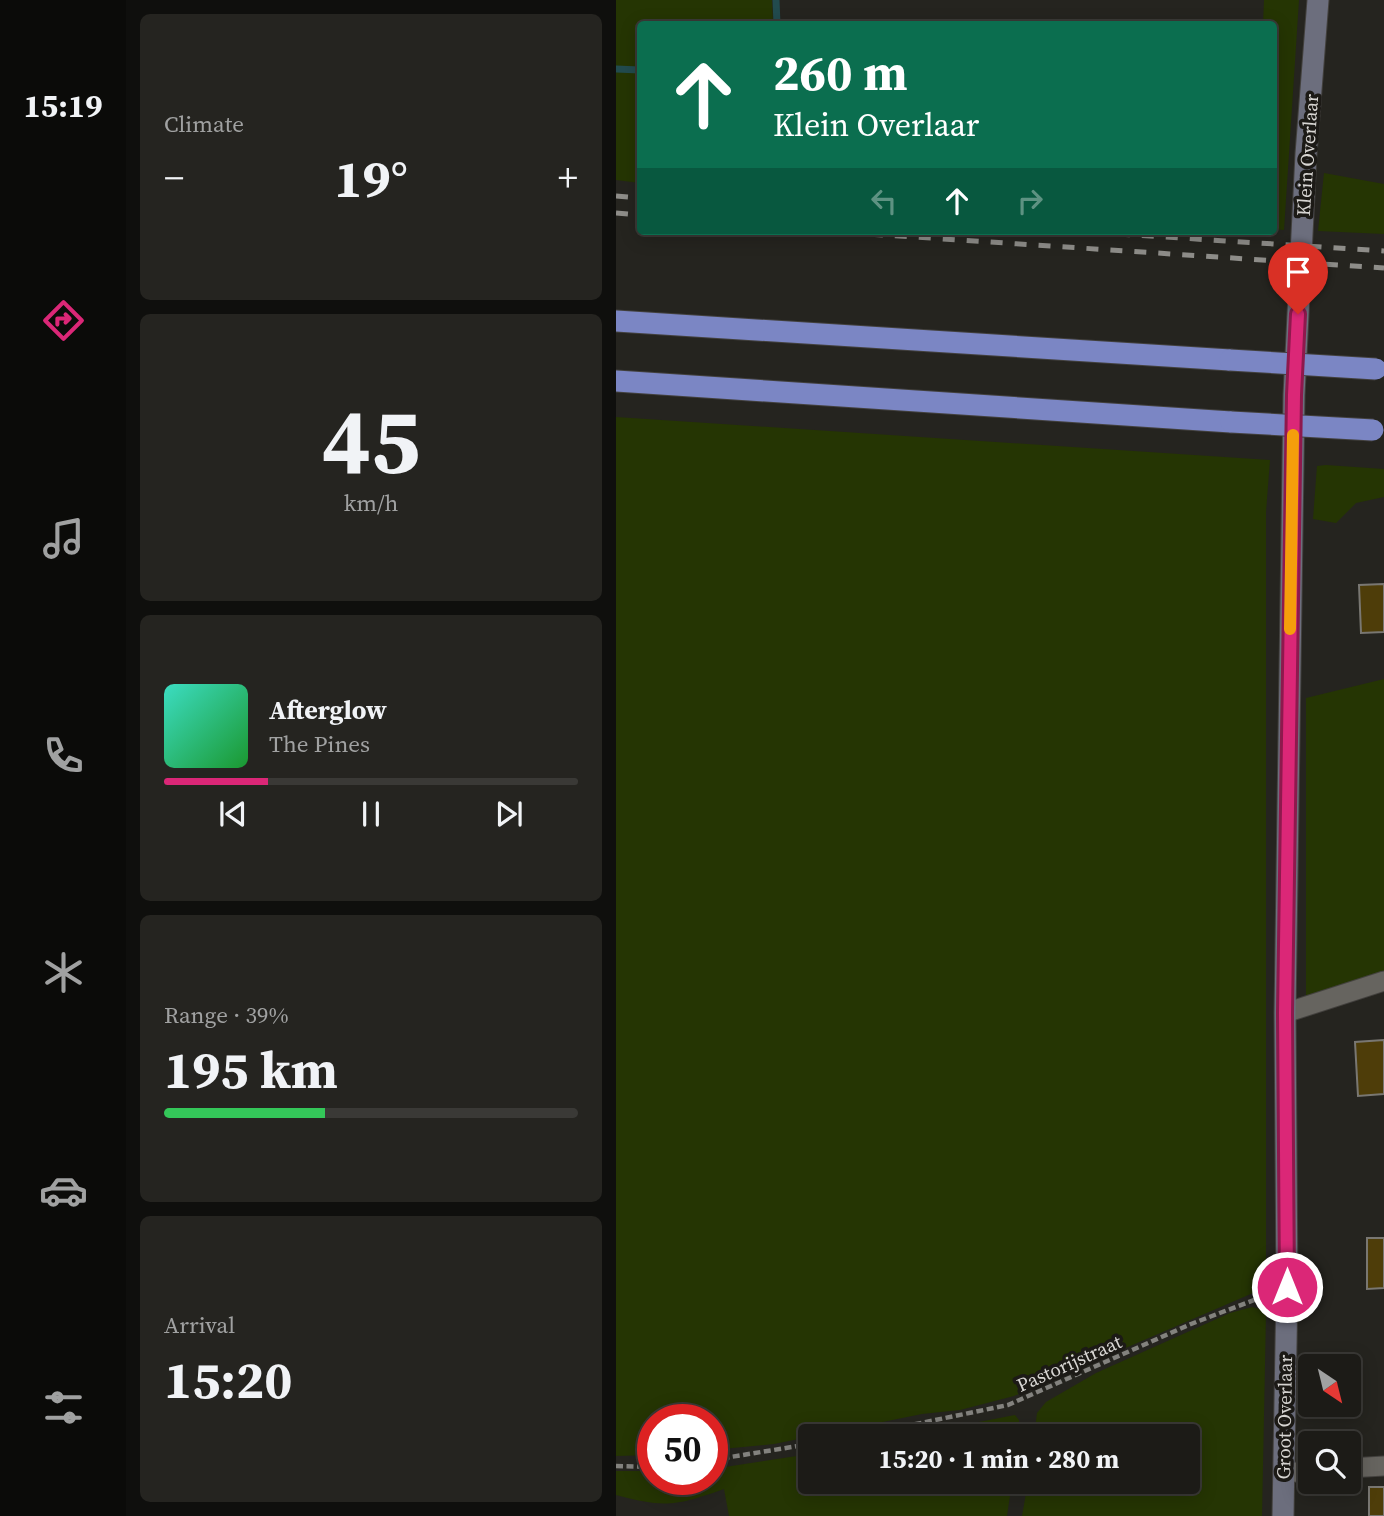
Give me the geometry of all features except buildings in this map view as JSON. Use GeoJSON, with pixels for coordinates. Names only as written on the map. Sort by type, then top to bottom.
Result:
{"type":"FeatureCollection","features":[{"type":"Feature","properties":{"kind":"highway"},"geometry":{"type":"LineString","coordinates":[[616,321],[1380,370]]}},
{"type":"Feature","properties":{"kind":"highway"},"geometry":{"type":"LineString","coordinates":[[616,380],[1379,430]]}},
{"type":"Feature","properties":{"kind":"main road","name":"Klein Overlaar"},"geometry":{"type":"LineString","coordinates":[[1294,395],[1306,154],[1318,0]]}},
{"type":"Feature","properties":{"kind":"main road","name":"Groot Overlaar"},"geometry":{"type":"LineString","coordinates":[[1283,1516],[1287,1287],[1285,1013],[1294,395]]}},
{"type":"Feature","properties":{"kind":"street"},"geometry":{"type":"LineString","coordinates":[[1285,1013],[1384,981]]}},
{"type":"Feature","properties":{"kind":"street"},"geometry":{"type":"LineString","coordinates":[[1361,1467],[1384,1466]]}},
{"type":"Feature","properties":{"kind":"street"},"geometry":{"type":"LineString","coordinates":[[1283,1473],[1298,1472]]}},
{"type":"Feature","properties":{"kind":"path","name":"Pastorijstraat"},"geometry":{"type":"LineString","coordinates":[[916,1424],[1008,1405],[1191,1324],[1287,1287]]}},
{"type":"Feature","properties":{"kind":"path"},"geometry":{"type":"LineString","coordinates":[[728,1457],[798,1446]]}},
{"type":"Feature","properties":{"kind":"path"},"geometry":{"type":"LineString","coordinates":[[616,1466],[637,1467]]}},
{"type":"Feature","properties":{"kind":"green space"},"geometry":{"type":"Polygon","coordinates":[[[616,0],[772,0],[773,21],[637,21],[637,183],[616,180],[616,0]]]}},
{"type":"Feature","properties":{"kind":"green space"},"geometry":{"type":"Polygon","coordinates":[[[1264,0],[1299,0],[1284,230],[1277,229],[1277,21],[1263,21],[1264,0]]]}},
{"type":"Feature","properties":{"kind":"green space"},"geometry":{"type":"Polygon","coordinates":[[[1324,173],[1384,184],[1384,234],[1318,231],[1324,173]]]}},
{"type":"Feature","properties":{"kind":"green space"},"geometry":{"type":"Polygon","coordinates":[[[616,417],[1270,460],[1266,512],[1268,1283],[1260,1290],[1014,1396],[960,1410],[873,1424],[798,1424],[798,1439],[728,1448],[728,1404],[637,1404],[637,1455],[616,1456],[616,417]]]}},
{"type":"Feature","properties":{"kind":"green space"},"geometry":{"type":"Polygon","coordinates":[[[1317,466],[1384,469],[1384,497],[1356,503],[1336,523],[1313,519],[1317,466]]]}},
{"type":"Feature","properties":{"kind":"green space"},"geometry":{"type":"Polygon","coordinates":[[[1384,679],[1384,972],[1306,1000],[1306,698],[1384,679]]]}},
{"type":"Feature","properties":{"kind":"green space"},"geometry":{"type":"Polygon","coordinates":[[[1252,1307],[1266,1314],[1262,1516],[1022,1516],[1026,1494],[1200,1494],[1200,1424],[1036,1424],[1037,1413],[1046,1402],[1096,1373],[1230,1313],[1252,1307]]]}},
{"type":"Feature","properties":{"kind":"green space"},"geometry":{"type":"Polygon","coordinates":[[[1015,1415],[1019,1420],[1019,1424],[968,1424],[1015,1415]]]}},
{"type":"Feature","properties":{"kind":"green space"},"geometry":{"type":"Polygon","coordinates":[[[798,1456],[798,1494],[1010,1494],[1007,1516],[729,1516],[725,1495],[728,1495],[728,1467],[798,1456]]]}},
{"type":"Feature","properties":{"kind":"green space"},"geometry":{"type":"Polygon","coordinates":[[[616,1471],[637,1471],[637,1495],[706,1495],[682,1502],[659,1503],[616,1495],[616,1471]]]}},
{"type":"Feature","properties":{"kind":"waterway"},"geometry":{"type":"LineString","coordinates":[[776,0],[777,21]]}},
{"type":"Feature","properties":{"kind":"waterway"},"geometry":{"type":"LineString","coordinates":[[616,69],[637,70]]}},
{"type":"Feature","properties":{"kind":"railway"},"geometry":{"type":"LineString","coordinates":[[616,196],[637,198]]}},
{"type":"Feature","properties":{"kind":"railway"},"geometry":{"type":"LineString","coordinates":[[616,213],[637,215]]}},
{"type":"Feature","properties":{"kind":"railway"},"geometry":{"type":"LineString","coordinates":[[884,235],[1384,268]]}},
{"type":"Feature","properties":{"kind":"railway"},"geometry":{"type":"LineString","coordinates":[[1133,235],[1384,251]]}},
{"type":"Feature","properties":{"kind":"slow traffic"},"geometry":{"type":"LineString","coordinates":[[1290,629],[1293,435]]}},
{"type":"Feature","properties":{"kind":"route"},"geometry":{"type":"LineString","coordinates":[[1287,1287],[1285,1013],[1294,395],[1298,314]]}}]}
